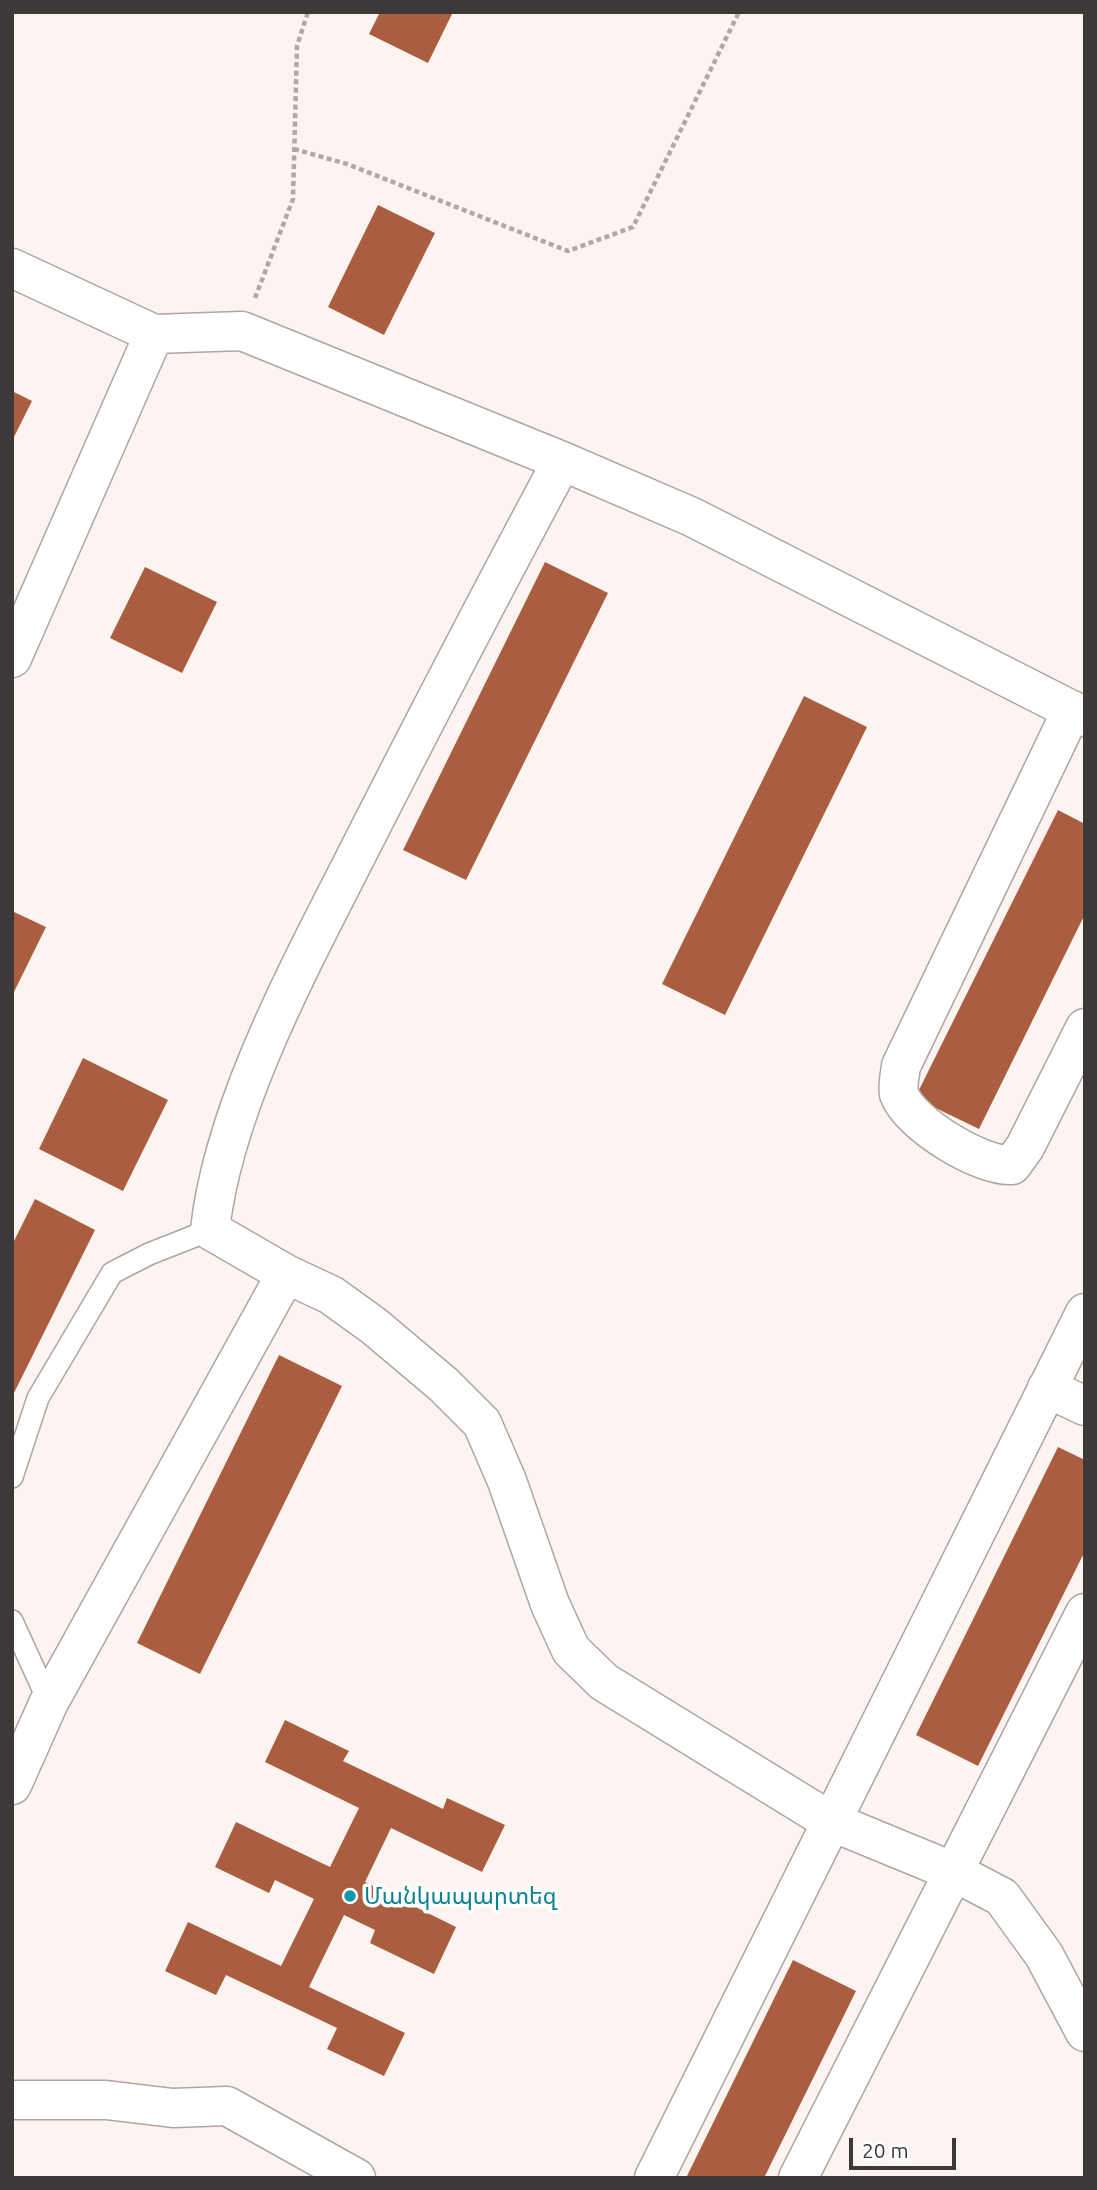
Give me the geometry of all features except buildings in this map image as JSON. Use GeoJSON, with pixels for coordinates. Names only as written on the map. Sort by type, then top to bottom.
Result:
{"type":"FeatureCollection","features":[{"type":"Feature","properties":{"kind":"street"},"geometry":{"type":"LineString","coordinates":[[12,268],[154,334],[242,331],[562,461],[692,517],[1078,714],[901,1066],[898,1091],[908,1112],[946,1140],[998,1166],[1012,1164],[1026,1147],[1085,1028]]}},
{"type":"Feature","properties":{"kind":"street"},"geometry":{"type":"LineString","coordinates":[[12,658],[154,334]]}},
{"type":"Feature","properties":{"kind":"street"},"geometry":{"type":"LineString","coordinates":[[562,461],[443,683],[307,953],[242,1102],[215,1185],[210,1230],[286,1274],[331,1295],[374,1326],[443,1385],[482,1423],[507,1481],[550,1604],[571,1650],[604,1682],[830,1821],[954,1872],[1002,1897],[1044,1955],[1085,2032]]}},
{"type":"Feature","properties":{"kind":"street"},"geometry":{"type":"LineString","coordinates":[[12,1785],[48,1702],[286,1274]]}},
{"type":"Feature","properties":{"kind":"street"},"geometry":{"type":"LineString","coordinates":[[654,2178],[1085,1313]]}},
{"type":"Feature","properties":{"kind":"street"},"geometry":{"type":"LineString","coordinates":[[1047,1388],[1085,1406]]}},
{"type":"Feature","properties":{"kind":"street"},"geometry":{"type":"LineString","coordinates":[[798,2178],[1085,1612]]}},
{"type":"Feature","properties":{"kind":"street"},"geometry":{"type":"LineString","coordinates":[[12,2101],[106,2100],[173,2108],[226,2106],[356,2178]]}},
{"type":"Feature","properties":{"kind":"lane"},"geometry":{"type":"LineString","coordinates":[[12,1477],[38,1398],[112,1273],[149,1254],[210,1230]]}},
{"type":"Feature","properties":{"kind":"lane"},"geometry":{"type":"LineString","coordinates":[[12,1621],[48,1702]]}},
{"type":"Feature","properties":{"kind":"path"},"geometry":{"type":"LineString","coordinates":[[242,331],[293,199],[297,46],[307,12]]}},
{"type":"Feature","properties":{"kind":"path"},"geometry":{"type":"LineString","coordinates":[[294,149],[347,164],[568,251],[633,227],[739,12]]}},
{"type":"Feature","properties":{"kind":"place","name":"Մանկապարտեզ"},"geometry":{"type":"Point","coordinates":[350,1896]}}]}
